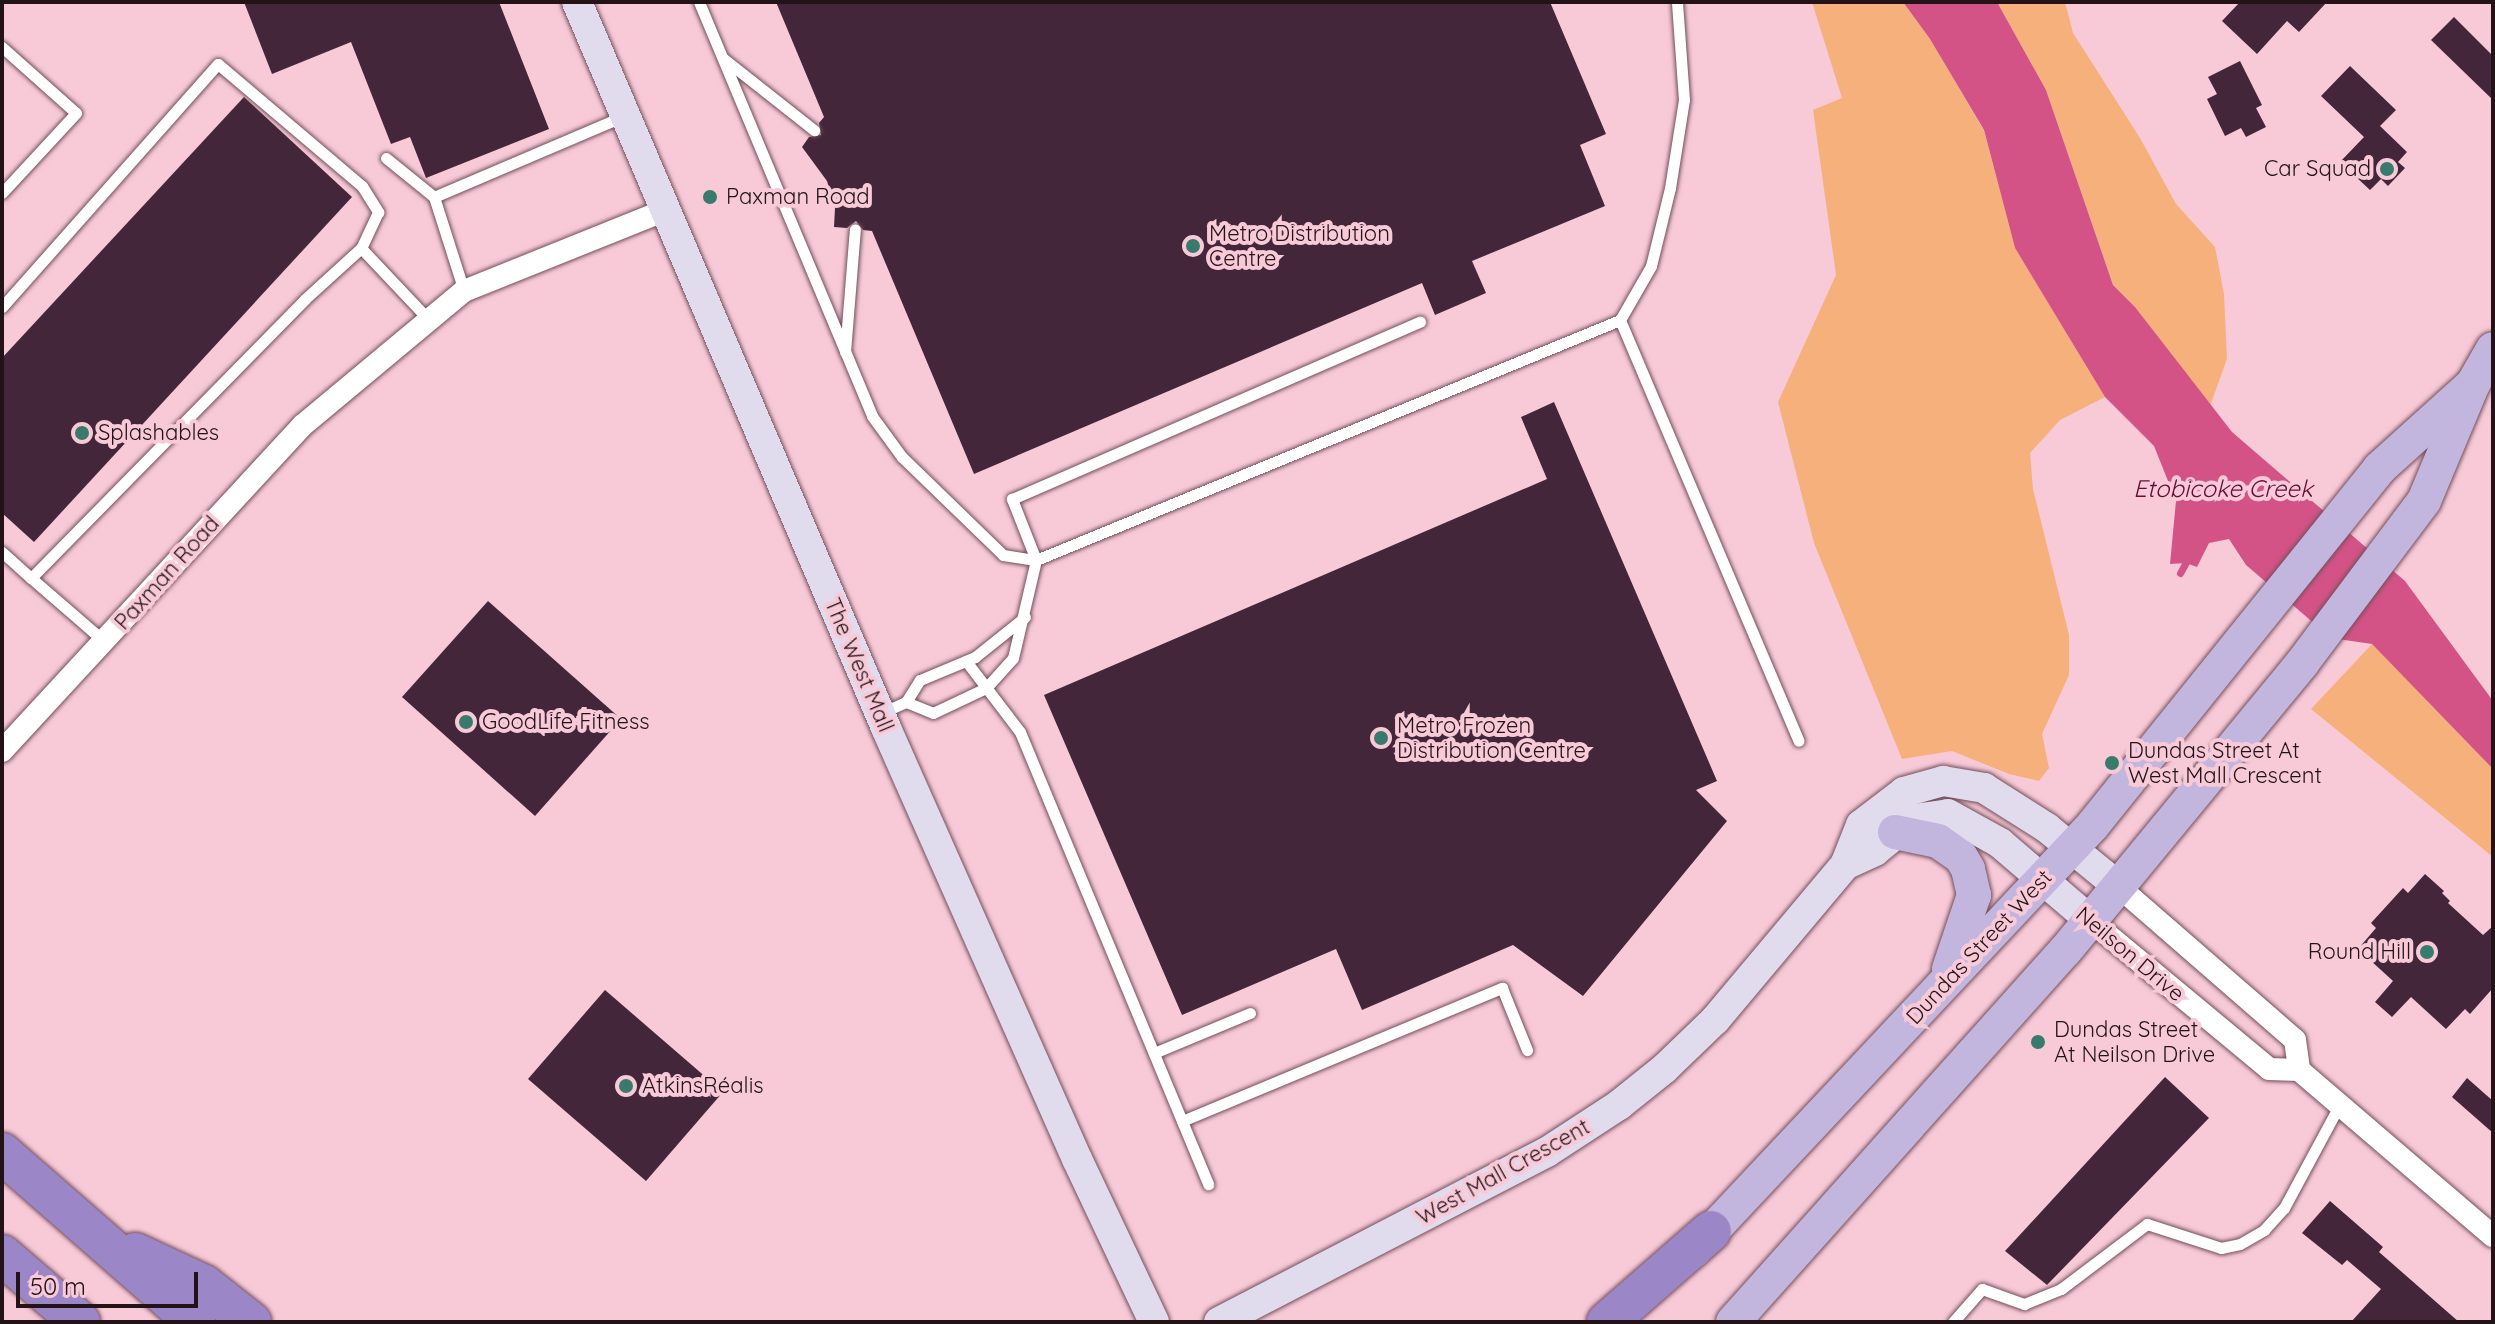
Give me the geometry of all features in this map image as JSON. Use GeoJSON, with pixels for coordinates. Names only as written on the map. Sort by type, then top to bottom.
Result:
{"type":"FeatureCollection","features":[{"type":"Feature","properties":{"kind":"highway"},"geometry":{"type":"LineString","coordinates":[[2,1153],[195,1322]]}},
{"type":"Feature","properties":{"kind":"highway"},"geometry":{"type":"LineString","coordinates":[[1607,1322],[1711,1231]]}},
{"type":"Feature","properties":{"kind":"highway"},"geometry":{"type":"LineString","coordinates":[[90,1232],[204,1285],[251,1322]]}},
{"type":"Feature","properties":{"kind":"highway"},"geometry":{"type":"LineString","coordinates":[[2,1255],[80,1322]]}},
{"type":"Feature","properties":{"kind":"main road","name":"The West Mall"},"geometry":{"type":"LineString","coordinates":[[577,2],[665,210],[893,708],[1077,1159],[1154,1322]]}},
{"type":"Feature","properties":{"kind":"main road","name":"Dundas Street West"},"geometry":{"type":"LineString","coordinates":[[1631,1322],[1711,1231],[2073,847],[2257,626],[2380,468],[2485,371]]}},
{"type":"Feature","properties":{"kind":"main road"},"geometry":{"type":"LineString","coordinates":[[1733,1322],[2091,921],[2303,662],[2424,501],[2485,371]]}},
{"type":"Feature","properties":{"kind":"main road","name":"West Mall Crescent"},"geometry":{"type":"LineString","coordinates":[[1219,1322],[1547,1152],[1619,1105],[1664,1069],[1715,1020],[1845,865],[1861,825],[1904,792],[1943,781],[1974,785],[1993,793],[2073,847]]}},
{"type":"Feature","properties":{"kind":"main road","name":"West Mall Crescent"},"geometry":{"type":"LineString","coordinates":[[1845,865],[1875,851],[1895,832],[1925,815],[1959,818],[2000,843],[2044,878]]}},
{"type":"Feature","properties":{"kind":"main road"},"geometry":{"type":"LineString","coordinates":[[1895,832],[1938,841],[1950,848],[1968,869],[1973,882],[1970,912],[1943,985]]}},
{"type":"Feature","properties":{"kind":"main road","name":"Neilson Drive"},"geometry":{"type":"LineString","coordinates":[[2073,847],[2119,887]]}},
{"type":"Feature","properties":{"kind":"main road","name":"Neilson Drive"},"geometry":{"type":"LineString","coordinates":[[2044,878],[2091,921]]}},
{"type":"Feature","properties":{"kind":"street","name":"Paxman Road"},"geometry":{"type":"LineString","coordinates":[[2,751],[303,425],[464,291],[665,210]]}},
{"type":"Feature","properties":{"kind":"street","name":"Neilson Drive"},"geometry":{"type":"LineString","coordinates":[[2119,887],[2295,1040],[2299,1070]]}},
{"type":"Feature","properties":{"kind":"street","name":"Neilson Drive"},"geometry":{"type":"LineString","coordinates":[[2091,921],[2269,1069],[2299,1070],[2493,1236]]}},
{"type":"Feature","properties":{"kind":"lane"},"geometry":{"type":"LineString","coordinates":[[700,3],[872,416],[902,457],[1003,555],[1036,560],[1620,320],[1651,266],[1670,188],[1684,100],[1677,2]]}},
{"type":"Feature","properties":{"kind":"lane"},"geometry":{"type":"LineString","coordinates":[[2,47],[76,113],[2,193]]}},
{"type":"Feature","properties":{"kind":"lane"},"geometry":{"type":"LineString","coordinates":[[722,57],[814,130]]}},
{"type":"Feature","properties":{"kind":"lane"},"geometry":{"type":"LineString","coordinates":[[2,307],[218,64],[362,186],[378,212],[361,248],[305,299],[31,578]]}},
{"type":"Feature","properties":{"kind":"lane"},"geometry":{"type":"LineString","coordinates":[[434,197],[625,116]]}},
{"type":"Feature","properties":{"kind":"lane"},"geometry":{"type":"LineString","coordinates":[[386,158],[434,197],[464,291]]}},
{"type":"Feature","properties":{"kind":"lane"},"geometry":{"type":"LineString","coordinates":[[845,357],[855,229]]}},
{"type":"Feature","properties":{"kind":"lane"},"geometry":{"type":"LineString","coordinates":[[361,248],[429,320]]}},
{"type":"Feature","properties":{"kind":"lane"},"geometry":{"type":"LineString","coordinates":[[1620,320],[1799,741]]}},
{"type":"Feature","properties":{"kind":"lane"},"geometry":{"type":"LineString","coordinates":[[893,708],[933,713],[986,688],[1013,658],[1036,560],[1012,499],[1420,322]]}},
{"type":"Feature","properties":{"kind":"lane"},"geometry":{"type":"LineString","coordinates":[[2,552],[105,642]]}},
{"type":"Feature","properties":{"kind":"lane"},"geometry":{"type":"LineString","coordinates":[[893,708],[920,680],[966,661],[998,641],[1025,616]]}},
{"type":"Feature","properties":{"kind":"lane"},"geometry":{"type":"LineString","coordinates":[[966,661],[1020,732],[1208,1184]]}},
{"type":"Feature","properties":{"kind":"lane"},"geometry":{"type":"LineString","coordinates":[[1182,1121],[1502,988],[1527,1050]]}},
{"type":"Feature","properties":{"kind":"lane"},"geometry":{"type":"LineString","coordinates":[[1154,1053],[1250,1013]]}},
{"type":"Feature","properties":{"kind":"lane"},"geometry":{"type":"LineString","coordinates":[[1953,1322],[1982,1289],[2024,1304],[2061,1289],[2147,1224],[2221,1248],[2240,1244],[2264,1230],[2284,1208],[2340,1104]]}},
{"type":"Feature","properties":{"kind":"shaded area"},"geometry":{"type":"Polygon","coordinates":[[[1812,2],[1903,2],[1930,39],[1984,131],[2015,248],[2105,397],[2060,420],[2030,453],[2033,489],[2069,635],[2069,675],[2042,734],[2049,768],[2039,781],[2009,774],[1952,751],[1902,759],[1814,543],[1778,402],[1836,275],[1813,110],[1842,98],[1812,2]]]}},
{"type":"Feature","properties":{"kind":"shaded area"},"geometry":{"type":"Polygon","coordinates":[[[1997,2],[2065,2],[2073,33],[2140,138],[2176,204],[2215,247],[2224,294],[2227,359],[2210,406],[2135,307],[2113,285],[2046,90],[1997,2]]]}},
{"type":"Feature","properties":{"kind":"shaded area"},"geometry":{"type":"Polygon","coordinates":[[[2372,644],[2493,769],[2493,857],[2311,709],[2372,644]]]}},
{"type":"Feature","properties":{"kind":"water","name":"Etobicoke Creek"},"geometry":{"type":"Polygon","coordinates":[[[1903,2],[1997,2],[2046,90],[2113,285],[2135,307],[2232,432],[2405,581],[2493,701],[2493,769],[2372,644],[2331,638],[2246,565],[2229,539],[2209,543],[2197,567],[2186,563],[2170,564],[2176,501],[2154,446],[2105,397],[2015,248],[1984,130],[1930,39],[1903,2]]]}},
{"type":"Feature","properties":{"kind":"building"},"geometry":{"type":"Polygon","coordinates":[[[244,2],[499,2],[549,129],[426,178],[410,137],[391,144],[351,42],[272,74],[244,2]]]}},
{"type":"Feature","properties":{"kind":"building","name":"Metro Distribution Centre"},"geometry":{"type":"Polygon","coordinates":[[[776,2],[1550,2],[1606,134],[1580,145],[1605,206],[1472,261],[1486,293],[1435,315],[1422,283],[974,474],[872,231],[863,230],[856,221],[847,228],[834,227],[835,208],[827,181],[802,147],[809,137],[821,135],[819,123],[824,117],[776,2]]]}},
{"type":"Feature","properties":{"kind":"building"},"geometry":{"type":"Polygon","coordinates":[[[2240,2],[2327,2],[2299,32],[2287,21],[2257,54],[2222,21],[2240,2]]]}},
{"type":"Feature","properties":{"kind":"building"},"geometry":{"type":"Polygon","coordinates":[[[2454,17],[2493,56],[2493,100],[2431,40],[2454,17]]]}},
{"type":"Feature","properties":{"kind":"building"},"geometry":{"type":"Polygon","coordinates":[[[2240,61],[2262,105],[2256,108],[2266,127],[2246,137],[2241,128],[2225,136],[2207,99],[2217,94],[2208,77],[2240,61]]]}},
{"type":"Feature","properties":{"kind":"building"},"geometry":{"type":"Polygon","coordinates":[[[2350,66],[2396,110],[2380,126],[2407,152],[2398,162],[2405,168],[2388,186],[2381,179],[2370,190],[2340,162],[2364,137],[2321,96],[2350,66]]]}},
{"type":"Feature","properties":{"kind":"building"},"geometry":{"type":"Polygon","coordinates":[[[244,97],[352,197],[34,542],[2,513],[2,358],[244,97]]]}},
{"type":"Feature","properties":{"kind":"building","name":"Metro Frozen Distribution Centre"},"geometry":{"type":"Polygon","coordinates":[[[1554,402],[1717,781],[1696,790],[1727,821],[1583,996],[1513,945],[1362,1010],[1336,949],[1182,1015],[1044,695],[1547,479],[1521,417],[1554,402]]]}},
{"type":"Feature","properties":{"kind":"building"},"geometry":{"type":"Polygon","coordinates":[[[488,601],[621,719],[535,816],[402,697],[488,601]]]}},
{"type":"Feature","properties":{"kind":"building","name":"Round Hill"},"geometry":{"type":"Polygon","coordinates":[[[2425,874],[2444,891],[2442,893],[2450,901],[2448,903],[2483,935],[2493,926],[2493,988],[2470,1014],[2465,1009],[2446,1029],[2411,997],[2392,1017],[2375,1002],[2393,981],[2358,949],[2376,928],[2371,923],[2403,888],[2408,893],[2425,874]]]}},
{"type":"Feature","properties":{"kind":"building","name":"AtkinsRéalis"},"geometry":{"type":"Polygon","coordinates":[[[605,990],[723,1092],[646,1181],[528,1079],[605,990]]]}},
{"type":"Feature","properties":{"kind":"building"},"geometry":{"type":"Polygon","coordinates":[[[2165,1077],[2209,1118],[2047,1285],[2005,1251],[2165,1077]]]}},
{"type":"Feature","properties":{"kind":"building"},"geometry":{"type":"Polygon","coordinates":[[[2467,1078],[2493,1101],[2493,1133],[2452,1097],[2467,1078]]]}},
{"type":"Feature","properties":{"kind":"building"},"geometry":{"type":"Polygon","coordinates":[[[2330,1201],[2383,1247],[2379,1252],[2459,1322],[2351,1322],[2381,1289],[2347,1260],[2342,1265],[2302,1233],[2330,1201]]]}},
{"type":"Feature","properties":{"kind":"waterway"},"geometry":{"type":"LineString","coordinates":[[2180,573],[2189,557]]}},
{"type":"Feature","properties":{"kind":"place","name":"Car Squad"},"geometry":{"type":"Point","coordinates":[2387,169]}},
{"type":"Feature","properties":{"kind":"place","name":"Paxman Road"},"geometry":{"type":"Point","coordinates":[710,197]}},
{"type":"Feature","properties":{"kind":"place","name":"Metro Distribution Centre"},"geometry":{"type":"Point","coordinates":[1193,246]}},
{"type":"Feature","properties":{"kind":"place","name":"Splashables"},"geometry":{"type":"Point","coordinates":[82,433]}},
{"type":"Feature","properties":{"kind":"place","name":"GoodLife Fitness"},"geometry":{"type":"Point","coordinates":[466,722]}},
{"type":"Feature","properties":{"kind":"place","name":"Metro Frozen Distribution Centre"},"geometry":{"type":"Point","coordinates":[1381,738]}},
{"type":"Feature","properties":{"kind":"place","name":"Dundas Street At West Mall Crescent"},"geometry":{"type":"Point","coordinates":[2112,763]}},
{"type":"Feature","properties":{"kind":"place","name":"Round Hill"},"geometry":{"type":"Point","coordinates":[2427,952]}},
{"type":"Feature","properties":{"kind":"place","name":"Dundas Street At Neilson Drive"},"geometry":{"type":"Point","coordinates":[2038,1042]}},
{"type":"Feature","properties":{"kind":"place","name":"AtkinsRéalis"},"geometry":{"type":"Point","coordinates":[626,1086]}}]}
